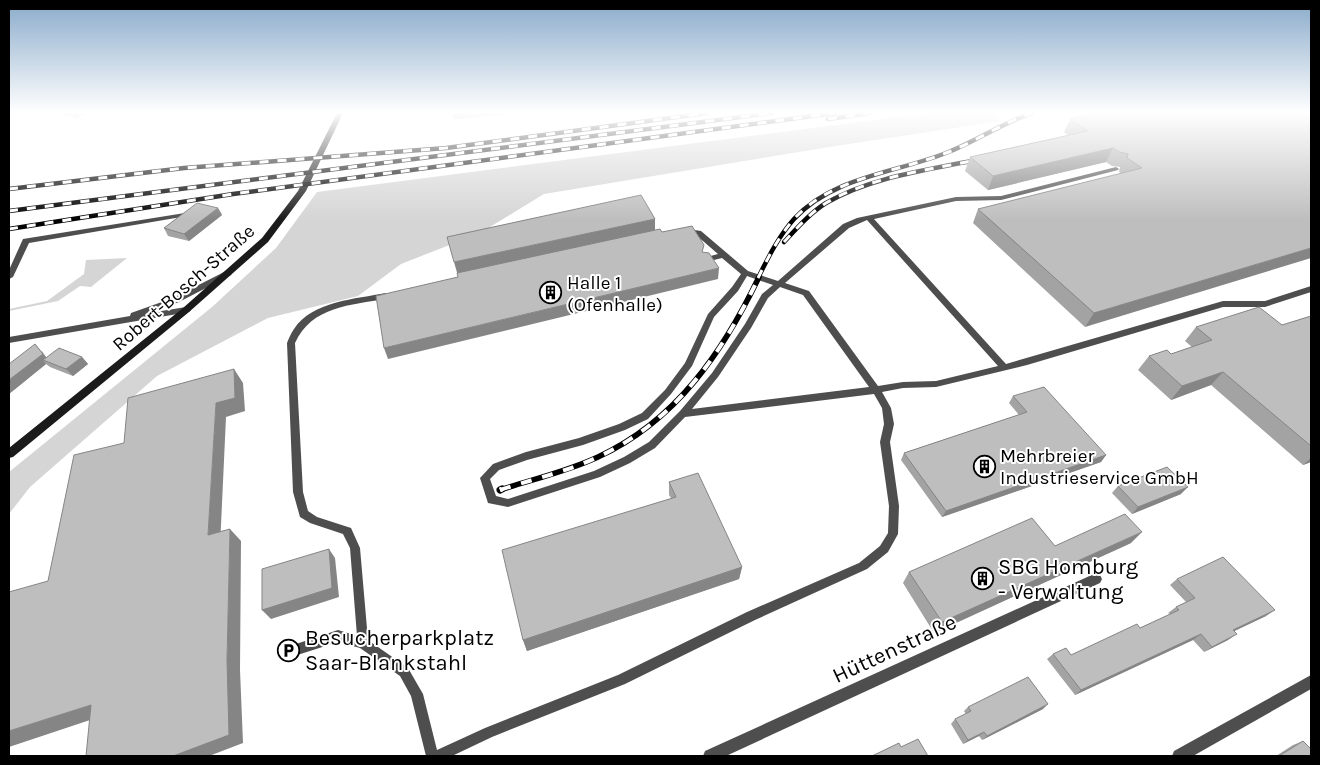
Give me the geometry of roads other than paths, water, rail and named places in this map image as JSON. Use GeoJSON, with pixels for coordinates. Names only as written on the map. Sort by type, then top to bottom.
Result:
{"type":"FeatureCollection","features":[{"type":"Feature","properties":{"kind":"main road","name":"Robert-Bosch-Straße"},"geometry":{"type":"LineString","coordinates":[[9,454],[186,310],[265,240],[297,200],[322,149]]}},
{"type":"Feature","properties":{"kind":"street"},"geometry":{"type":"LineString","coordinates":[[113,322],[162,306],[229,273]]}},
{"type":"Feature","properties":{"kind":"street"},"geometry":{"type":"LineString","coordinates":[[9,340],[160,316],[186,310]]}},
{"type":"Feature","properties":{"kind":"street","name":"Hüttenstraße"},"geometry":{"type":"LineString","coordinates":[[710,756],[1096,579]]}},
{"type":"Feature","properties":{"kind":"street"},"geometry":{"type":"LineString","coordinates":[[1179,756],[1311,682]]}},
{"type":"Feature","properties":{"kind":"lane"},"geometry":{"type":"LineString","coordinates":[[745,273],[735,289],[711,316],[689,364],[668,392],[645,416],[622,427],[580,442],[526,456],[496,467],[485,478],[492,500],[508,503],[596,474],[627,460],[652,445],[683,414],[731,353],[765,296],[846,226],[869,218],[956,199],[1001,198],[1116,169]]}},
{"type":"Feature","properties":{"kind":"lane"},"geometry":{"type":"LineString","coordinates":[[9,277],[26,241],[191,214]]}},
{"type":"Feature","properties":{"kind":"lane"},"geometry":{"type":"LineString","coordinates":[[869,218],[1004,367]]}},
{"type":"Feature","properties":{"kind":"lane"},"geometry":{"type":"LineString","coordinates":[[439,756],[489,732],[621,680],[751,616],[863,566],[884,549],[893,534],[894,506],[885,442],[889,424],[886,408],[876,390],[806,293],[745,273],[698,233],[686,230],[678,231]]}},
{"type":"Feature","properties":{"kind":"lane"},"geometry":{"type":"LineString","coordinates":[[706,260],[723,255]]}},
{"type":"Feature","properties":{"kind":"lane"},"geometry":{"type":"LineString","coordinates":[[683,414],[903,385],[936,384],[1004,367],[1223,304],[1265,304],[1311,289]]}},
{"type":"Feature","properties":{"kind":"lane"},"geometry":{"type":"LineString","coordinates":[[363,643],[355,548],[347,531],[314,520],[304,514],[298,492],[291,343],[294,332],[301,323],[319,312],[392,295]]}},
{"type":"Feature","properties":{"kind":"lane"},"geometry":{"type":"LineString","coordinates":[[288,652],[338,636],[363,643],[404,672],[417,694],[432,756]]}},
{"type":"Feature","properties":{"kind":"railway"},"geometry":{"type":"LineString","coordinates":[[9,189],[184,168],[437,149]]}},
{"type":"Feature","properties":{"kind":"railway"},"geometry":{"type":"LineString","coordinates":[[9,211],[494,149]]}},
{"type":"Feature","properties":{"kind":"railway"},"geometry":{"type":"LineString","coordinates":[[9,229],[233,194],[570,149]]}},
{"type":"Feature","properties":{"kind":"railway"},"geometry":{"type":"LineString","coordinates":[[758,278],[783,233],[809,205],[845,185],[956,149]]}},
{"type":"Feature","properties":{"kind":"railway"},"geometry":{"type":"LineString","coordinates":[[784,242],[815,211],[844,194],[882,180],[981,159]]}},
{"type":"Feature","properties":{"kind":"railway"},"geometry":{"type":"LineString","coordinates":[[502,489],[500,490],[562,471],[598,457],[626,442],[651,424],[674,404],[713,357],[730,332],[759,277]]}},
{"type":"Feature","properties":{"kind":"place","name":"Halle 1 (Ofenhalle)"},"geometry":{"type":"Point","coordinates":[551,293]}},
{"type":"Feature","properties":{"kind":"place","name":"Mehrbreier Industrieservice GmbH"},"geometry":{"type":"Point","coordinates":[984,466]}},
{"type":"Feature","properties":{"kind":"place","name":"SBG Homburg - Verwaltung"},"geometry":{"type":"Point","coordinates":[982,579]}},
{"type":"Feature","properties":{"kind":"place","name":"Besucherparkplatz Saar-Blankstahl"},"geometry":{"type":"Point","coordinates":[289,650]}}]}
